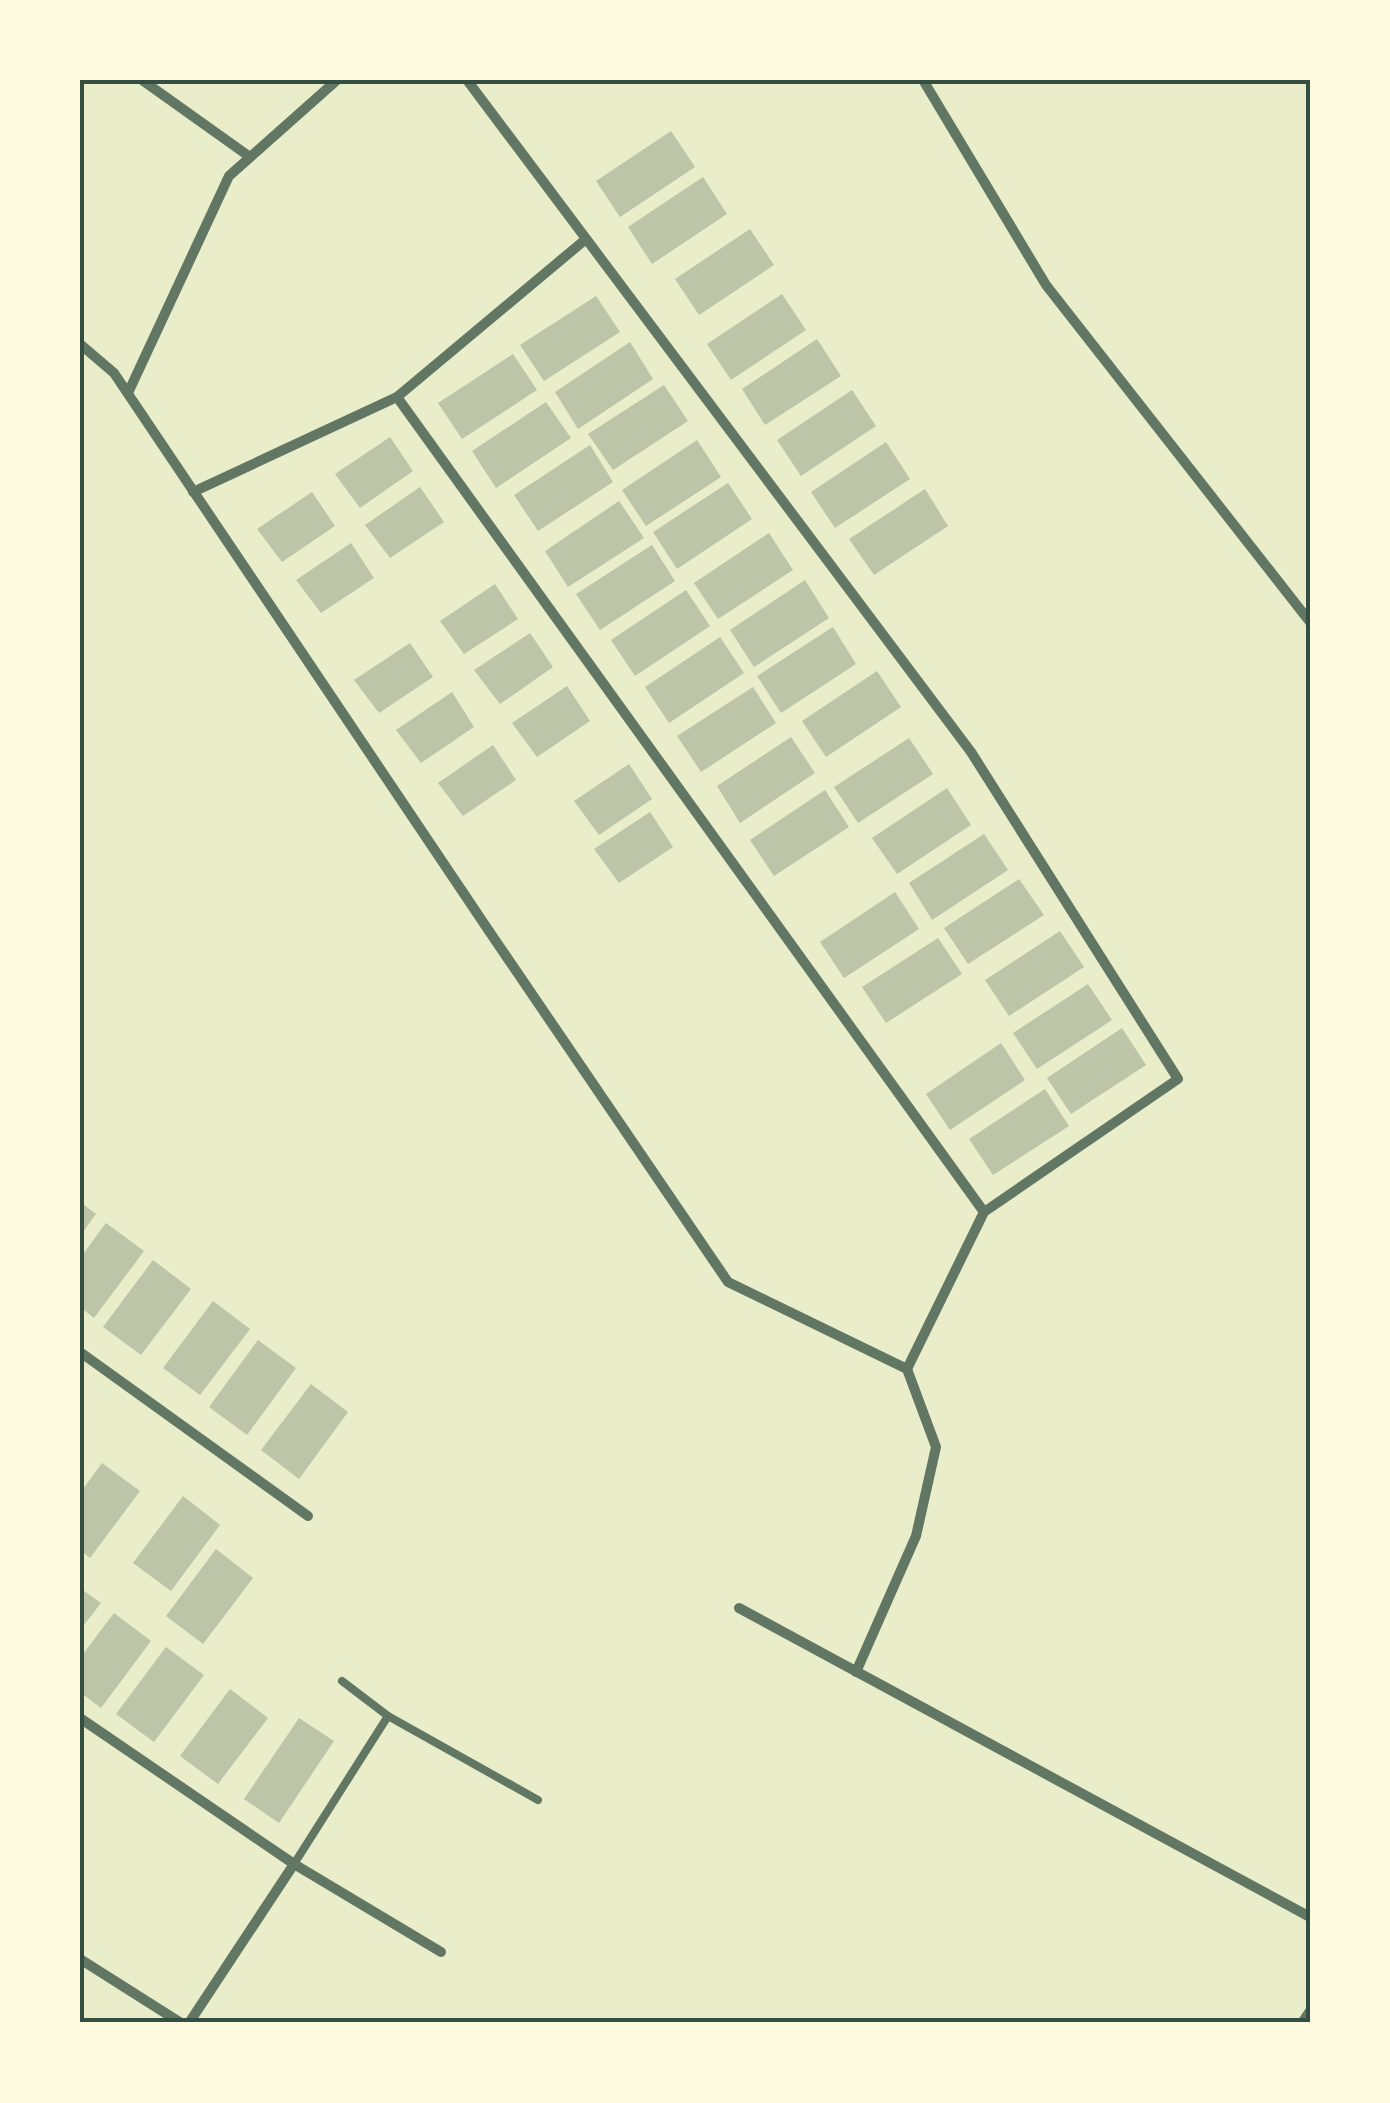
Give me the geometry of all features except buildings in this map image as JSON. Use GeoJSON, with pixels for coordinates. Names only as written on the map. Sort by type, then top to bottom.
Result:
{"type":"FeatureCollection","features":[{"type":"Feature","properties":{"kind":"street"},"geometry":{"type":"LineString","coordinates":[[142,80],[250,157]]}},
{"type":"Feature","properties":{"kind":"street"},"geometry":{"type":"LineString","coordinates":[[128,393],[229,176],[337,80]]}},
{"type":"Feature","properties":{"kind":"street"},"geometry":{"type":"LineString","coordinates":[[467,80],[971,752],[1178,1079],[984,1212],[906,1369]]}},
{"type":"Feature","properties":{"kind":"street"},"geometry":{"type":"LineString","coordinates":[[923,80],[1046,285],[1310,622]]}},
{"type":"Feature","properties":{"kind":"street"},"geometry":{"type":"LineString","coordinates":[[193,492],[397,397],[586,239]]}},
{"type":"Feature","properties":{"kind":"street"},"geometry":{"type":"LineString","coordinates":[[80,344],[114,373],[128,393],[728,1282],[906,1369],[936,1447],[916,1536],[856,1672]]}},
{"type":"Feature","properties":{"kind":"street"},"geometry":{"type":"LineString","coordinates":[[397,397],[984,1212]]}},
{"type":"Feature","properties":{"kind":"street"},"geometry":{"type":"LineString","coordinates":[[80,1352],[308,1516]]}},
{"type":"Feature","properties":{"kind":"street"},"geometry":{"type":"LineString","coordinates":[[738,1608],[1310,1917]]}},
{"type":"Feature","properties":{"kind":"street"},"geometry":{"type":"LineString","coordinates":[[80,1718],[294,1864],[442,1952]]}},
{"type":"Feature","properties":{"kind":"street"},"geometry":{"type":"LineString","coordinates":[[190,2023],[294,1864]]}},
{"type":"Feature","properties":{"kind":"street"},"geometry":{"type":"LineString","coordinates":[[80,1959],[181,2023]]}},
{"type":"Feature","properties":{"kind":"street"},"geometry":{"type":"LineString","coordinates":[[1302,2023],[1310,2011]]}},
{"type":"Feature","properties":{"kind":"lane"},"geometry":{"type":"LineString","coordinates":[[342,1681],[388,1716],[538,1800]]}},
{"type":"Feature","properties":{"kind":"lane"},"geometry":{"type":"LineString","coordinates":[[294,1864],[388,1716]]}}]}
